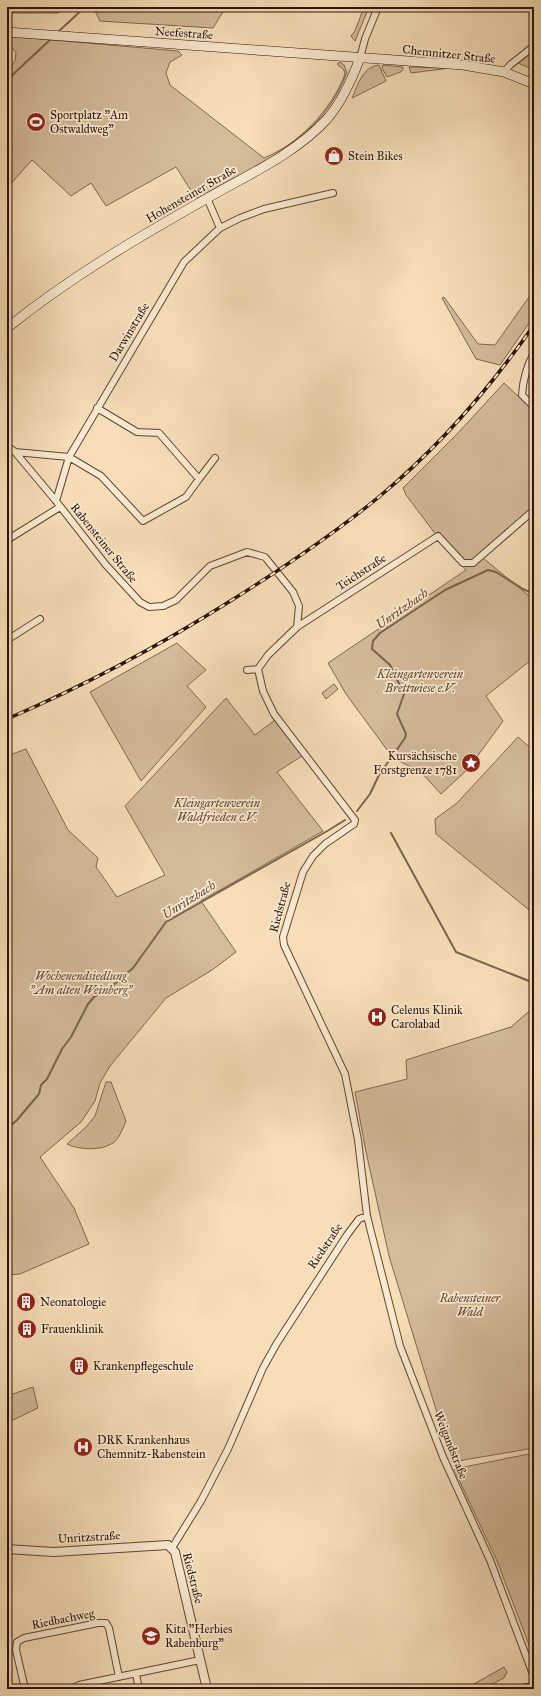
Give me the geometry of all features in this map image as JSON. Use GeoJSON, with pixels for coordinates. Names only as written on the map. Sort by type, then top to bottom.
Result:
{"type":"FeatureCollection","features":[{"type":"Feature","properties":{"kind":"main road","name":"Neefestraße"},"geometry":{"type":"LineString","coordinates":[[7,32],[360,58]]}},
{"type":"Feature","properties":{"kind":"main road","name":"Chemnitzer Straße"},"geometry":{"type":"LineString","coordinates":[[360,58],[464,66],[504,72],[534,84]]}},
{"type":"Feature","properties":{"kind":"main road","name":"Hohensteiner Straße"},"geometry":{"type":"LineString","coordinates":[[7,328],[66,283],[99,261],[207,198],[266,166],[300,143],[314,131],[337,106],[355,72],[360,58]]}},
{"type":"Feature","properties":{"kind":"street"},"geometry":{"type":"LineString","coordinates":[[360,58],[365,39],[378,7]]}},
{"type":"Feature","properties":{"kind":"street"},"geometry":{"type":"LineString","coordinates":[[504,72],[510,64],[534,46]]}},
{"type":"Feature","properties":{"kind":"street","name":"Darwinstraße"},"geometry":{"type":"LineString","coordinates":[[56,501],[69,457],[184,262],[220,228],[264,209],[333,193]]}},
{"type":"Feature","properties":{"kind":"street"},"geometry":{"type":"LineString","coordinates":[[207,198],[220,228]]}},
{"type":"Feature","properties":{"kind":"street"},"geometry":{"type":"LineString","coordinates":[[534,353],[528,363],[523,380],[522,395],[534,407]]}},
{"type":"Feature","properties":{"kind":"street"},"geometry":{"type":"LineString","coordinates":[[97,408],[137,432],[159,433],[199,479]]}},
{"type":"Feature","properties":{"kind":"street","name":"Rabensteiner Straße"},"geometry":{"type":"LineString","coordinates":[[7,446],[15,452],[106,565],[140,602],[149,607],[163,606],[176,600],[210,566],[247,552],[265,557],[293,592],[299,606],[297,627]]}},
{"type":"Feature","properties":{"kind":"street"},"geometry":{"type":"LineString","coordinates":[[15,452],[69,457],[101,476],[143,521],[186,497],[215,458]]}},
{"type":"Feature","properties":{"kind":"street"},"geometry":{"type":"LineString","coordinates":[[7,540],[60,507]]}},
{"type":"Feature","properties":{"kind":"street","name":"Teichstraße"},"geometry":{"type":"LineString","coordinates":[[297,627],[438,536],[463,563],[473,563],[534,510]]}},
{"type":"Feature","properties":{"kind":"street"},"geometry":{"type":"LineString","coordinates":[[7,640],[40,620]]}},
{"type":"Feature","properties":{"kind":"street"},"geometry":{"type":"LineString","coordinates":[[247,670],[258,669],[268,655],[297,627]]}},
{"type":"Feature","properties":{"kind":"street","name":"Riedstraße"},"geometry":{"type":"LineString","coordinates":[[207,1689],[175,1552],[172,1548],[201,1501],[228,1448],[263,1368],[277,1343],[347,1234],[360,1218],[367,1216],[358,1140],[345,1074],[284,945],[283,936],[303,872],[318,850],[354,824],[354,820],[349,811],[274,714],[263,691],[258,669]]}},
{"type":"Feature","properties":{"kind":"street","name":"Weigandstraße"},"geometry":{"type":"LineString","coordinates":[[367,1216],[400,1346],[443,1457],[490,1560],[534,1677]]}},
{"type":"Feature","properties":{"kind":"street","name":"Unritzstraße"},"geometry":{"type":"LineString","coordinates":[[7,1549],[54,1552],[168,1545],[172,1548]]}},
{"type":"Feature","properties":{"kind":"street","name":"Riedbachweg"},"geometry":{"type":"LineString","coordinates":[[25,1689],[16,1650],[17,1642],[24,1638],[98,1623],[106,1623],[109,1628],[119,1677]]}},
{"type":"Feature","properties":{"kind":"street"},"geometry":{"type":"LineString","coordinates":[[71,1689],[79,1685],[200,1660]]}},
{"type":"Feature","properties":{"kind":"street"},"geometry":{"type":"LineString","coordinates":[[136,1674],[139,1689]]}},
{"type":"Feature","properties":{"kind":"green space"},"geometry":{"type":"Polygon","coordinates":[[[10,7],[67,7],[58,13],[7,13],[7,9],[10,7]]]}},
{"type":"Feature","properties":{"kind":"green space"},"geometry":{"type":"Polygon","coordinates":[[[93,7],[226,7],[213,28],[100,21],[93,7]]]}},
{"type":"Feature","properties":{"kind":"green space"},"geometry":{"type":"Polygon","coordinates":[[[364,7],[369,7],[355,41],[351,36],[355,31],[364,7]]]}},
{"type":"Feature","properties":{"kind":"green space"},"geometry":{"type":"Polygon","coordinates":[[[7,36],[178,51],[182,55],[170,62],[166,73],[170,85],[264,158],[290,144],[313,124],[323,112],[332,100],[345,74],[344,70],[337,64],[340,62],[344,65],[347,72],[336,95],[322,115],[305,133],[286,148],[265,162],[199,198],[195,197],[176,167],[106,206],[91,183],[71,196],[32,160],[7,188],[7,71],[15,61],[16,52],[7,44],[7,36]]]}},
{"type":"Feature","properties":{"kind":"green space"},"geometry":{"type":"Polygon","coordinates":[[[534,51],[534,70],[518,63],[534,51]]]}},
{"type":"Feature","properties":{"kind":"green space"},"geometry":{"type":"Polygon","coordinates":[[[379,65],[386,81],[352,98],[361,77],[368,69],[379,65]]]}},
{"type":"Feature","properties":{"kind":"green space"},"geometry":{"type":"Polygon","coordinates":[[[383,65],[403,67],[403,69],[401,72],[387,77],[382,68],[383,65]]]}},
{"type":"Feature","properties":{"kind":"green space"},"geometry":{"type":"Polygon","coordinates":[[[409,67],[450,68],[411,73],[409,67]]]}},
{"type":"Feature","properties":{"kind":"green space"},"geometry":{"type":"Polygon","coordinates":[[[534,290],[534,316],[500,365],[476,359],[442,298],[444,297],[478,344],[495,345],[534,290]]]}},
{"type":"Feature","properties":{"kind":"green space","name":"Kleingartenverein Brettwiese e.V."},"geometry":{"type":"Polygon","coordinates":[[[504,383],[534,411],[534,513],[483,558],[534,600],[534,662],[531,660],[486,696],[503,721],[468,769],[441,794],[421,772],[393,758],[346,694],[328,663],[466,570],[440,540],[406,495],[403,488],[458,433],[504,383]]]}},
{"type":"Feature","properties":{"kind":"green space"},"geometry":{"type":"Polygon","coordinates":[[[177,643],[206,670],[187,686],[206,707],[141,781],[90,692],[177,643]]]}},
{"type":"Feature","properties":{"kind":"green space"},"geometry":{"type":"Polygon","coordinates":[[[334,684],[338,689],[326,699],[322,693],[334,684]]]}},
{"type":"Feature","properties":{"kind":"green space"},"geometry":{"type":"Polygon","coordinates":[[[226,698],[255,735],[275,720],[302,756],[277,772],[323,831],[201,901],[236,952],[212,970],[166,998],[110,1066],[100,1083],[95,1101],[81,1122],[40,1157],[74,1208],[89,1244],[20,1274],[7,1275],[7,756],[26,749],[68,830],[98,858],[96,867],[117,897],[165,875],[125,806],[226,698]]]}},
{"type":"Feature","properties":{"kind":"green space"},"geometry":{"type":"Polygon","coordinates":[[[518,737],[534,751],[534,914],[436,834],[435,819],[457,803],[518,737]]]}},
{"type":"Feature","properties":{"kind":"green space","name":"Rabensteiner Wald"},"geometry":{"type":"Polygon","coordinates":[[[534,1007],[534,1448],[452,1462],[389,1256],[365,1147],[355,1092],[407,1079],[406,1060],[511,1027],[534,1007]]]}},
{"type":"Feature","properties":{"kind":"green space"},"geometry":{"type":"Polygon","coordinates":[[[106,1082],[111,1082],[126,1121],[119,1136],[108,1146],[90,1149],[78,1148],[67,1144],[86,1127],[95,1116],[106,1082]]]}},
{"type":"Feature","properties":{"kind":"green space"},"geometry":{"type":"Polygon","coordinates":[[[33,1387],[38,1408],[11,1421],[7,1396],[33,1387]]]}},
{"type":"Feature","properties":{"kind":"green space"},"geometry":{"type":"Polygon","coordinates":[[[534,1453],[534,1658],[497,1561],[454,1469],[534,1453]]]}},
{"type":"Feature","properties":{"kind":"green space"},"geometry":{"type":"Polygon","coordinates":[[[504,1667],[507,1672],[504,1678],[482,1689],[465,1689],[504,1667]]]}},
{"type":"Feature","properties":{"kind":"waterway"},"geometry":{"type":"LineString","coordinates":[[58,32],[85,7]]}},
{"type":"Feature","properties":{"kind":"waterway"},"geometry":{"type":"LineString","coordinates":[[7,80],[52,38]]}},
{"type":"Feature","properties":{"kind":"waterway","name":"Unritzbach"},"geometry":{"type":"LineString","coordinates":[[357,811],[370,794],[379,775],[405,738],[406,734],[397,714],[404,694],[390,665],[372,649],[373,641],[380,633],[445,590],[488,570],[496,572],[534,594]]}},
{"type":"Feature","properties":{"kind":"waterway","name":"Unritzbach"},"geometry":{"type":"LineString","coordinates":[[7,1129],[17,1120],[39,1094],[41,1085],[47,1079],[62,1049],[71,1037],[88,1004],[94,997],[111,987],[133,968],[166,922],[345,820]]}},
{"type":"Feature","properties":{"kind":"waterway"},"geometry":{"type":"LineString","coordinates":[[391,833],[456,952],[529,981],[534,981]]}},
{"type":"Feature","properties":{"kind":"waterway"},"geometry":{"type":"LineString","coordinates":[[513,1689],[526,1684],[534,1683]]}},
{"type":"Feature","properties":{"kind":"railway"},"geometry":{"type":"LineString","coordinates":[[7,719],[94,679],[150,649],[232,600],[308,551],[380,496],[423,457],[463,416],[500,371],[534,325]]}},
{"type":"Feature","properties":{"kind":"place","name":"Sportplatz \"Am Ostwaldweg\""},"geometry":{"type":"Point","coordinates":[36,122]}},
{"type":"Feature","properties":{"kind":"place","name":"Stein Bikes"},"geometry":{"type":"Point","coordinates":[334,156]}},
{"type":"Feature","properties":{"kind":"place","name":"Kursächsische Forstgrenze 1781"},"geometry":{"type":"Point","coordinates":[471,763]}},
{"type":"Feature","properties":{"kind":"place","name":"Celenus Klinik Carolabad"},"geometry":{"type":"Point","coordinates":[377,1017]}},
{"type":"Feature","properties":{"kind":"place","name":"Neonatologie"},"geometry":{"type":"Point","coordinates":[26,1302]}},
{"type":"Feature","properties":{"kind":"place","name":"Frauenklinik"},"geometry":{"type":"Point","coordinates":[27,1329]}},
{"type":"Feature","properties":{"kind":"place","name":"Krankenpflegeschule"},"geometry":{"type":"Point","coordinates":[79,1366]}},
{"type":"Feature","properties":{"kind":"place","name":"DRK Krankenhaus Chemnitz-Rabenstein"},"geometry":{"type":"Point","coordinates":[83,1447]}},
{"type":"Feature","properties":{"kind":"place","name":"Kita \"Herbies Rabenburg\""},"geometry":{"type":"Point","coordinates":[151,1636]}},
{"type":"Feature","properties":{"kind":"park label","name":"Kleingartenverein Waldfrieden e.V."},"geometry":{"type":"Point","coordinates":[217,810]}},
{"type":"Feature","properties":{"kind":"park label","name":"Wochenendsiedlung \"Am alten Weinberg\""},"geometry":{"type":"Point","coordinates":[81,983]}}]}
